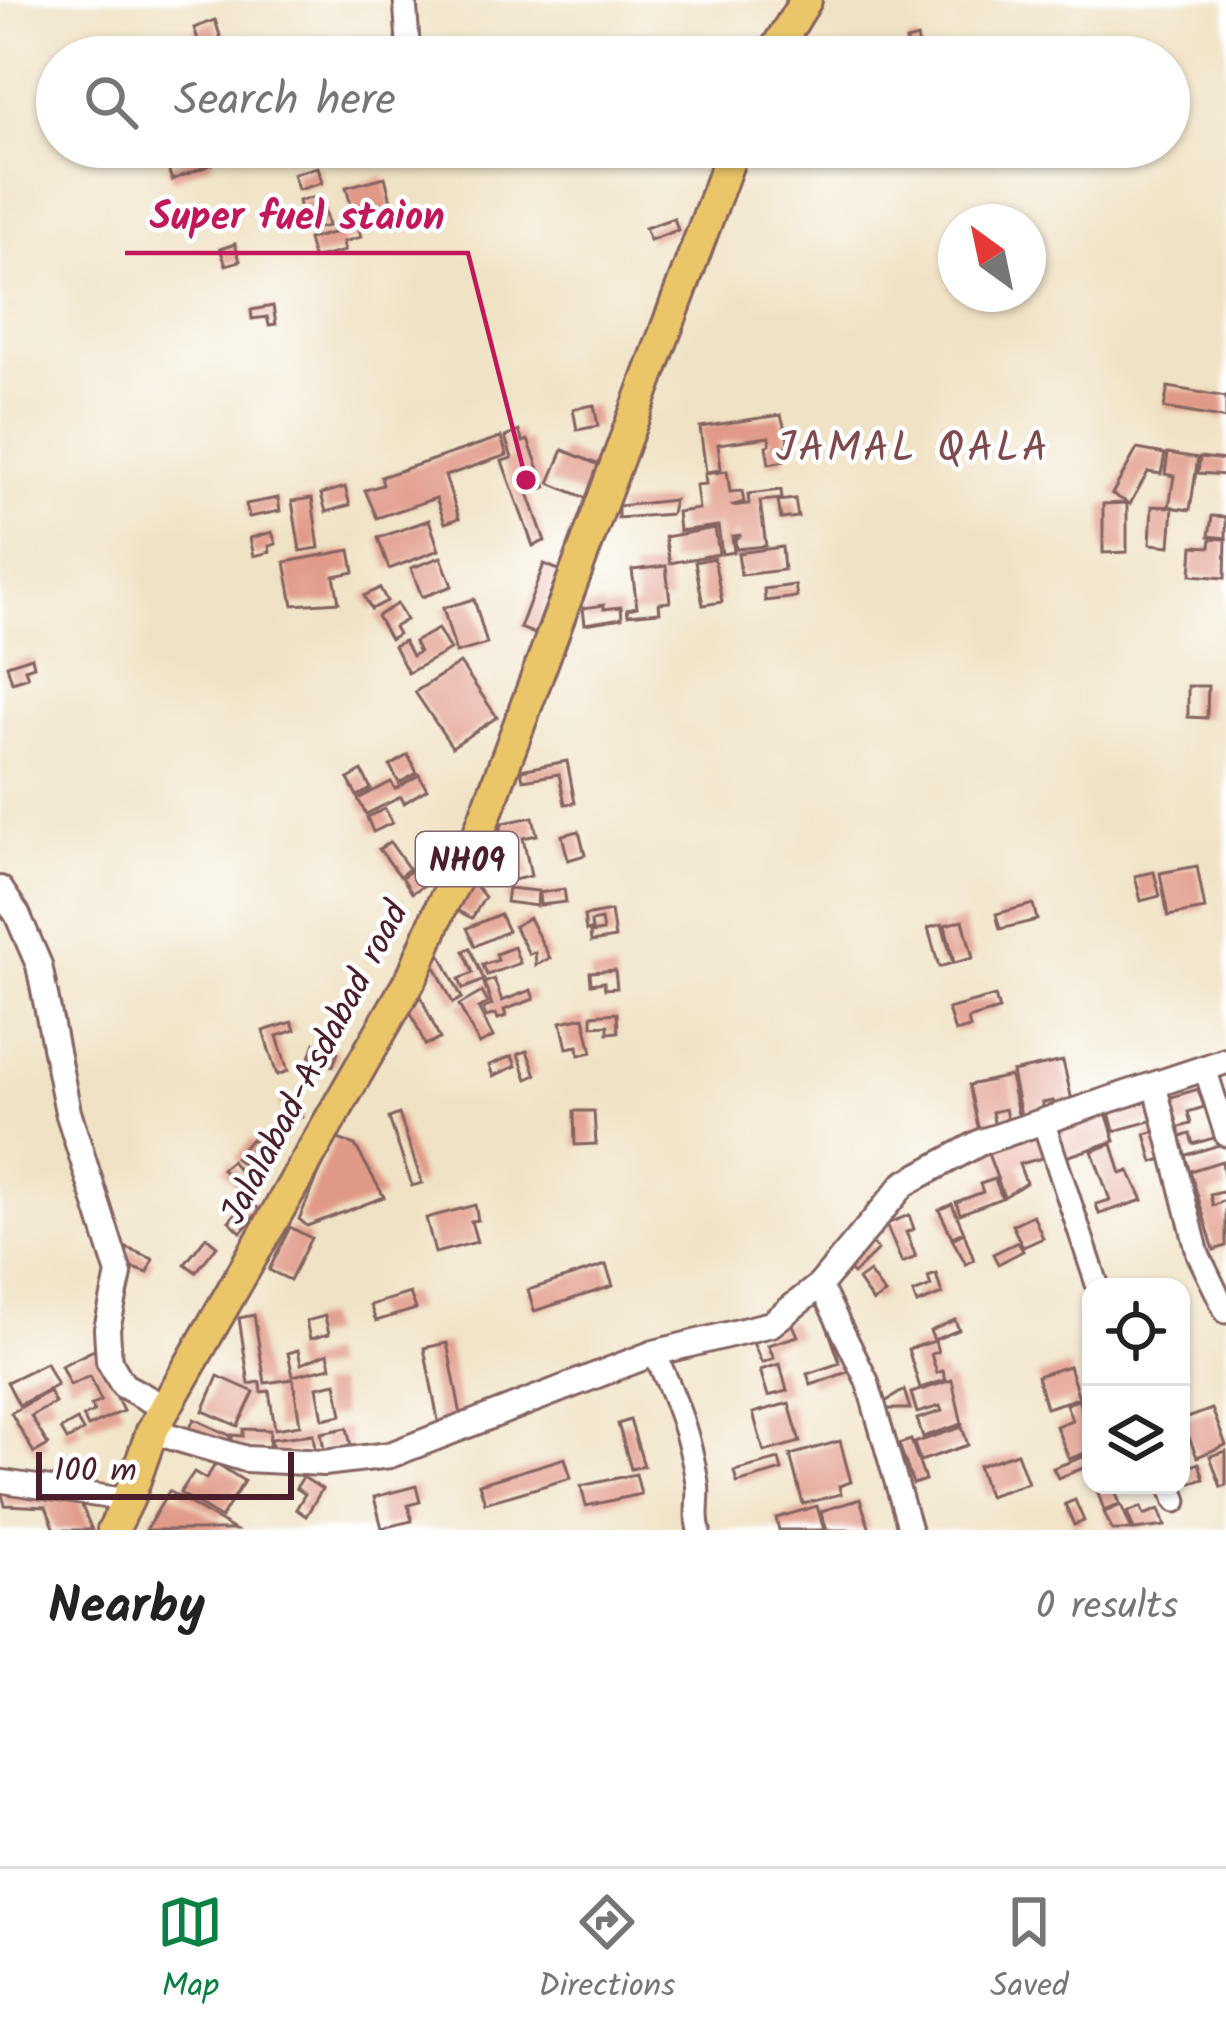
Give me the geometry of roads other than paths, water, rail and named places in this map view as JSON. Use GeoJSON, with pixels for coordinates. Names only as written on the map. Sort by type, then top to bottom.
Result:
{"type":"FeatureCollection","features":[{"type":"Feature","properties":{"kind":"main road"},"geometry":{"type":"LineString","coordinates":[[784,36],[806,0]]}},
{"type":"Feature","properties":{"kind":"main road","name":"Jalalabad-Asdabad road"},"geometry":{"type":"LineString","coordinates":[[112,1530],[159,1420],[413,975],[442,905],[474,846],[726,168]]}},
{"type":"Feature","properties":{"kind":"street"},"geometry":{"type":"LineString","coordinates":[[406,0],[408,36]]}},
{"type":"Feature","properties":{"kind":"street"},"geometry":{"type":"LineString","coordinates":[[0,889],[17,914],[39,965],[68,1112],[119,1274],[107,1329],[109,1361],[124,1385],[159,1420],[246,1459],[324,1463],[390,1456],[654,1353],[771,1324],[820,1285],[904,1184],[981,1142],[1043,1121],[1216,1065],[1226,1135]]}},
{"type":"Feature","properties":{"kind":"street"},"geometry":{"type":"LineString","coordinates":[[1155,1085],[1198,1255],[1226,1312]]}},
{"type":"Feature","properties":{"kind":"street"},"geometry":{"type":"LineString","coordinates":[[1043,1121],[1095,1278]]}},
{"type":"Feature","properties":{"kind":"street"},"geometry":{"type":"LineString","coordinates":[[820,1285],[867,1381],[910,1530]]}},
{"type":"Feature","properties":{"kind":"street"},"geometry":{"type":"LineString","coordinates":[[654,1353],[678,1402],[699,1488],[694,1515],[699,1530]]}},
{"type":"Feature","properties":{"kind":"street"},"geometry":{"type":"LineString","coordinates":[[0,1481],[128,1500]]}},
{"type":"Feature","properties":{"kind":"place","name":"Super fuel staion"},"geometry":{"type":"Point","coordinates":[526,480]}},
{"type":"Feature","properties":{"kind":"district","name":"JAMAL QALA"},"geometry":{"type":"Point","coordinates":[913,446]}}]}
